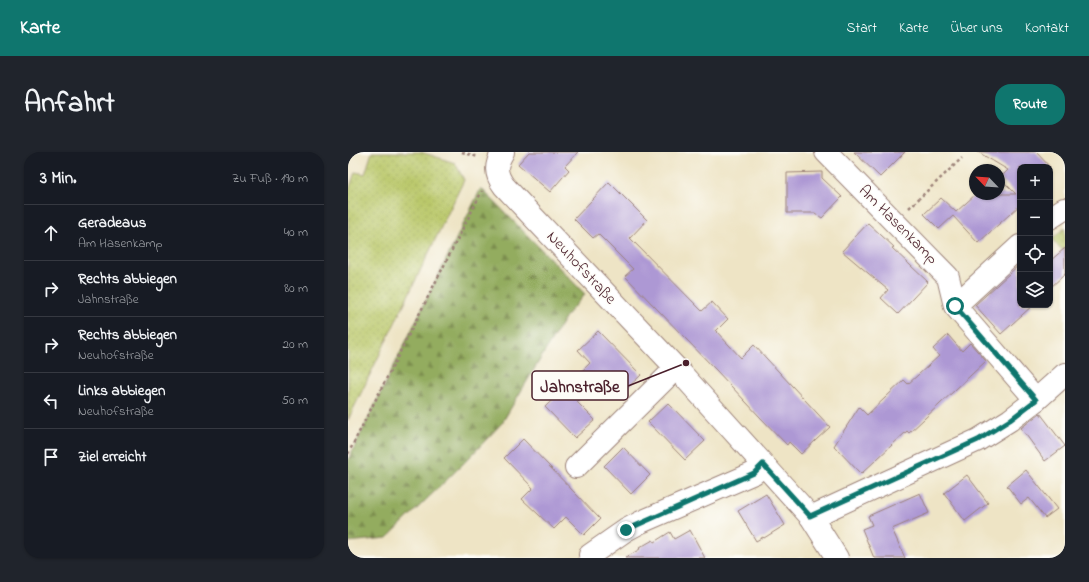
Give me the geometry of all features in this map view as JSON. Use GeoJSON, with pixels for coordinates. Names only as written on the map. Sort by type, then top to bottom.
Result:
{"type":"FeatureCollection","features":[{"type":"Feature","properties":{"kind":"street","name":"Am Hasenkamp"},"geometry":{"type":"LineString","coordinates":[[826,152],[948,277],[955,306],[1036,400]]}},
{"type":"Feature","properties":{"kind":"street","name":"Neuhofstraße"},"geometry":{"type":"LineString","coordinates":[[500,157],[499,180],[504,186],[676,368],[810,516],[836,558]]}},
{"type":"Feature","properties":{"kind":"street"},"geometry":{"type":"LineString","coordinates":[[1053,216],[1064,209]]}},
{"type":"Feature","properties":{"kind":"street"},"geometry":{"type":"LineString","coordinates":[[955,306],[1017,249]]}},
{"type":"Feature","properties":{"kind":"street"},"geometry":{"type":"LineString","coordinates":[[576,467],[676,368]]}},
{"type":"Feature","properties":{"kind":"street"},"geometry":{"type":"LineString","coordinates":[[810,516],[978,440],[1010,420],[1036,400],[1065,374]]}},
{"type":"Feature","properties":{"kind":"street"},"geometry":{"type":"LineString","coordinates":[[590,555],[626,530],[754,473],[763,464]]}},
{"type":"Feature","properties":{"kind":"path"},"geometry":{"type":"LineString","coordinates":[[348,454],[500,157]]}},
{"type":"Feature","properties":{"kind":"path"},"geometry":{"type":"LineString","coordinates":[[894,222],[962,158]]}},
{"type":"Feature","properties":{"kind":"green space"},"geometry":{"type":"Polygon","coordinates":[[[372,152],[421,152],[455,163],[464,180],[348,420],[348,193],[355,172],[365,174],[372,152]]]}},
{"type":"Feature","properties":{"kind":"green space"},"geometry":{"type":"Polygon","coordinates":[[[481,188],[585,294],[566,316],[502,423],[466,461],[387,538],[348,542],[348,460],[481,188]]]}},
{"type":"Feature","properties":{"kind":"green space"},"geometry":{"type":"Polygon","coordinates":[[[1065,228],[1065,253],[1053,240],[1053,238],[1065,228]]]}},
{"type":"Feature","properties":{"kind":"building"},"geometry":{"type":"Polygon","coordinates":[[[529,152],[578,152],[565,166],[569,170],[550,192],[518,164],[529,152]]]}},
{"type":"Feature","properties":{"kind":"building"},"geometry":{"type":"Polygon","coordinates":[[[854,152],[905,152],[880,177],[854,152]]]}},
{"type":"Feature","properties":{"kind":"building"},"geometry":{"type":"Polygon","coordinates":[[[978,152],[1036,152],[1047,164],[1017,164],[1017,208],[978,243],[953,216],[939,229],[924,214],[941,198],[956,212],[969,200],[1005,200],[1005,194],[1016,194],[1005,183],[1005,173],[1008,170],[1005,168],[1005,164],[998,164],[978,152]]]}},
{"type":"Feature","properties":{"kind":"building"},"geometry":{"type":"Polygon","coordinates":[[[822,172],[822,178],[842,197],[822,218],[815,213],[787,213],[787,173],[822,172]]]}},
{"type":"Feature","properties":{"kind":"building"},"geometry":{"type":"Polygon","coordinates":[[[609,182],[647,220],[630,238],[702,311],[712,302],[728,319],[716,331],[741,358],[754,345],[830,427],[801,454],[789,442],[787,445],[625,276],[633,269],[598,234],[593,238],[574,219],[609,182]]]}},
{"type":"Feature","properties":{"kind":"building"},"geometry":{"type":"Polygon","coordinates":[[[868,223],[928,282],[898,314],[881,298],[888,290],[842,251],[868,223]]]}},
{"type":"Feature","properties":{"kind":"building"},"geometry":{"type":"Polygon","coordinates":[[[1065,248],[1065,274],[1053,285],[1053,272],[1053,258],[1065,248]]]}},
{"type":"Feature","properties":{"kind":"building"},"geometry":{"type":"Polygon","coordinates":[[[1017,267],[1017,308],[1030,308],[1001,334],[975,305],[1017,267]]]}},
{"type":"Feature","properties":{"kind":"building"},"geometry":{"type":"Polygon","coordinates":[[[598,331],[641,375],[621,394],[604,376],[577,402],[595,420],[575,438],[545,407],[590,363],[578,350],[598,331]]]}},
{"type":"Feature","properties":{"kind":"building"},"geometry":{"type":"Polygon","coordinates":[[[948,335],[962,351],[970,343],[986,361],[909,433],[907,431],[861,474],[834,446],[859,407],[867,415],[904,380],[908,384],[939,356],[933,349],[948,335]]]}},
{"type":"Feature","properties":{"kind":"building"},"geometry":{"type":"Polygon","coordinates":[[[668,403],[705,441],[685,460],[648,422],[668,403]]]}},
{"type":"Feature","properties":{"kind":"building"},"geometry":{"type":"Polygon","coordinates":[[[1040,413],[1065,446],[1045,461],[1021,428],[1040,413]]]}},
{"type":"Feature","properties":{"kind":"building"},"geometry":{"type":"Polygon","coordinates":[[[523,439],[600,519],[584,535],[566,517],[554,529],[522,499],[533,488],[504,458],[523,439]]]}},
{"type":"Feature","properties":{"kind":"building"},"geometry":{"type":"Polygon","coordinates":[[[623,447],[650,475],[631,494],[604,466],[623,447]]]}},
{"type":"Feature","properties":{"kind":"building"},"geometry":{"type":"Polygon","coordinates":[[[1026,470],[1057,509],[1045,518],[1029,498],[1021,504],[1007,486],[1026,470]]]}},
{"type":"Feature","properties":{"kind":"building"},"geometry":{"type":"Polygon","coordinates":[[[967,475],[988,503],[965,521],[944,493],[967,475]]]}},
{"type":"Feature","properties":{"kind":"building"},"geometry":{"type":"Polygon","coordinates":[[[920,493],[929,513],[892,529],[905,558],[874,558],[862,529],[872,525],[868,516],[920,493]]]}},
{"type":"Feature","properties":{"kind":"building"},"geometry":{"type":"Polygon","coordinates":[[[766,494],[785,525],[764,538],[763,537],[756,541],[738,511],[766,494]]]}},
{"type":"Feature","properties":{"kind":"building"},"geometry":{"type":"Polygon","coordinates":[[[690,530],[705,558],[625,558],[640,549],[639,548],[653,540],[654,542],[670,532],[674,539],[690,530]]]}},
{"type":"Feature","properties":{"kind":"place","name":"Jahnstraße"},"geometry":{"type":"Point","coordinates":[686,363]}},
{"type":"Feature","properties":{"kind":"route"},"geometry":{"type":"LineString","coordinates":[[626,530],[754,473],[763,464],[810,516],[978,440],[1010,420],[1036,400],[955,306]]}}]}
